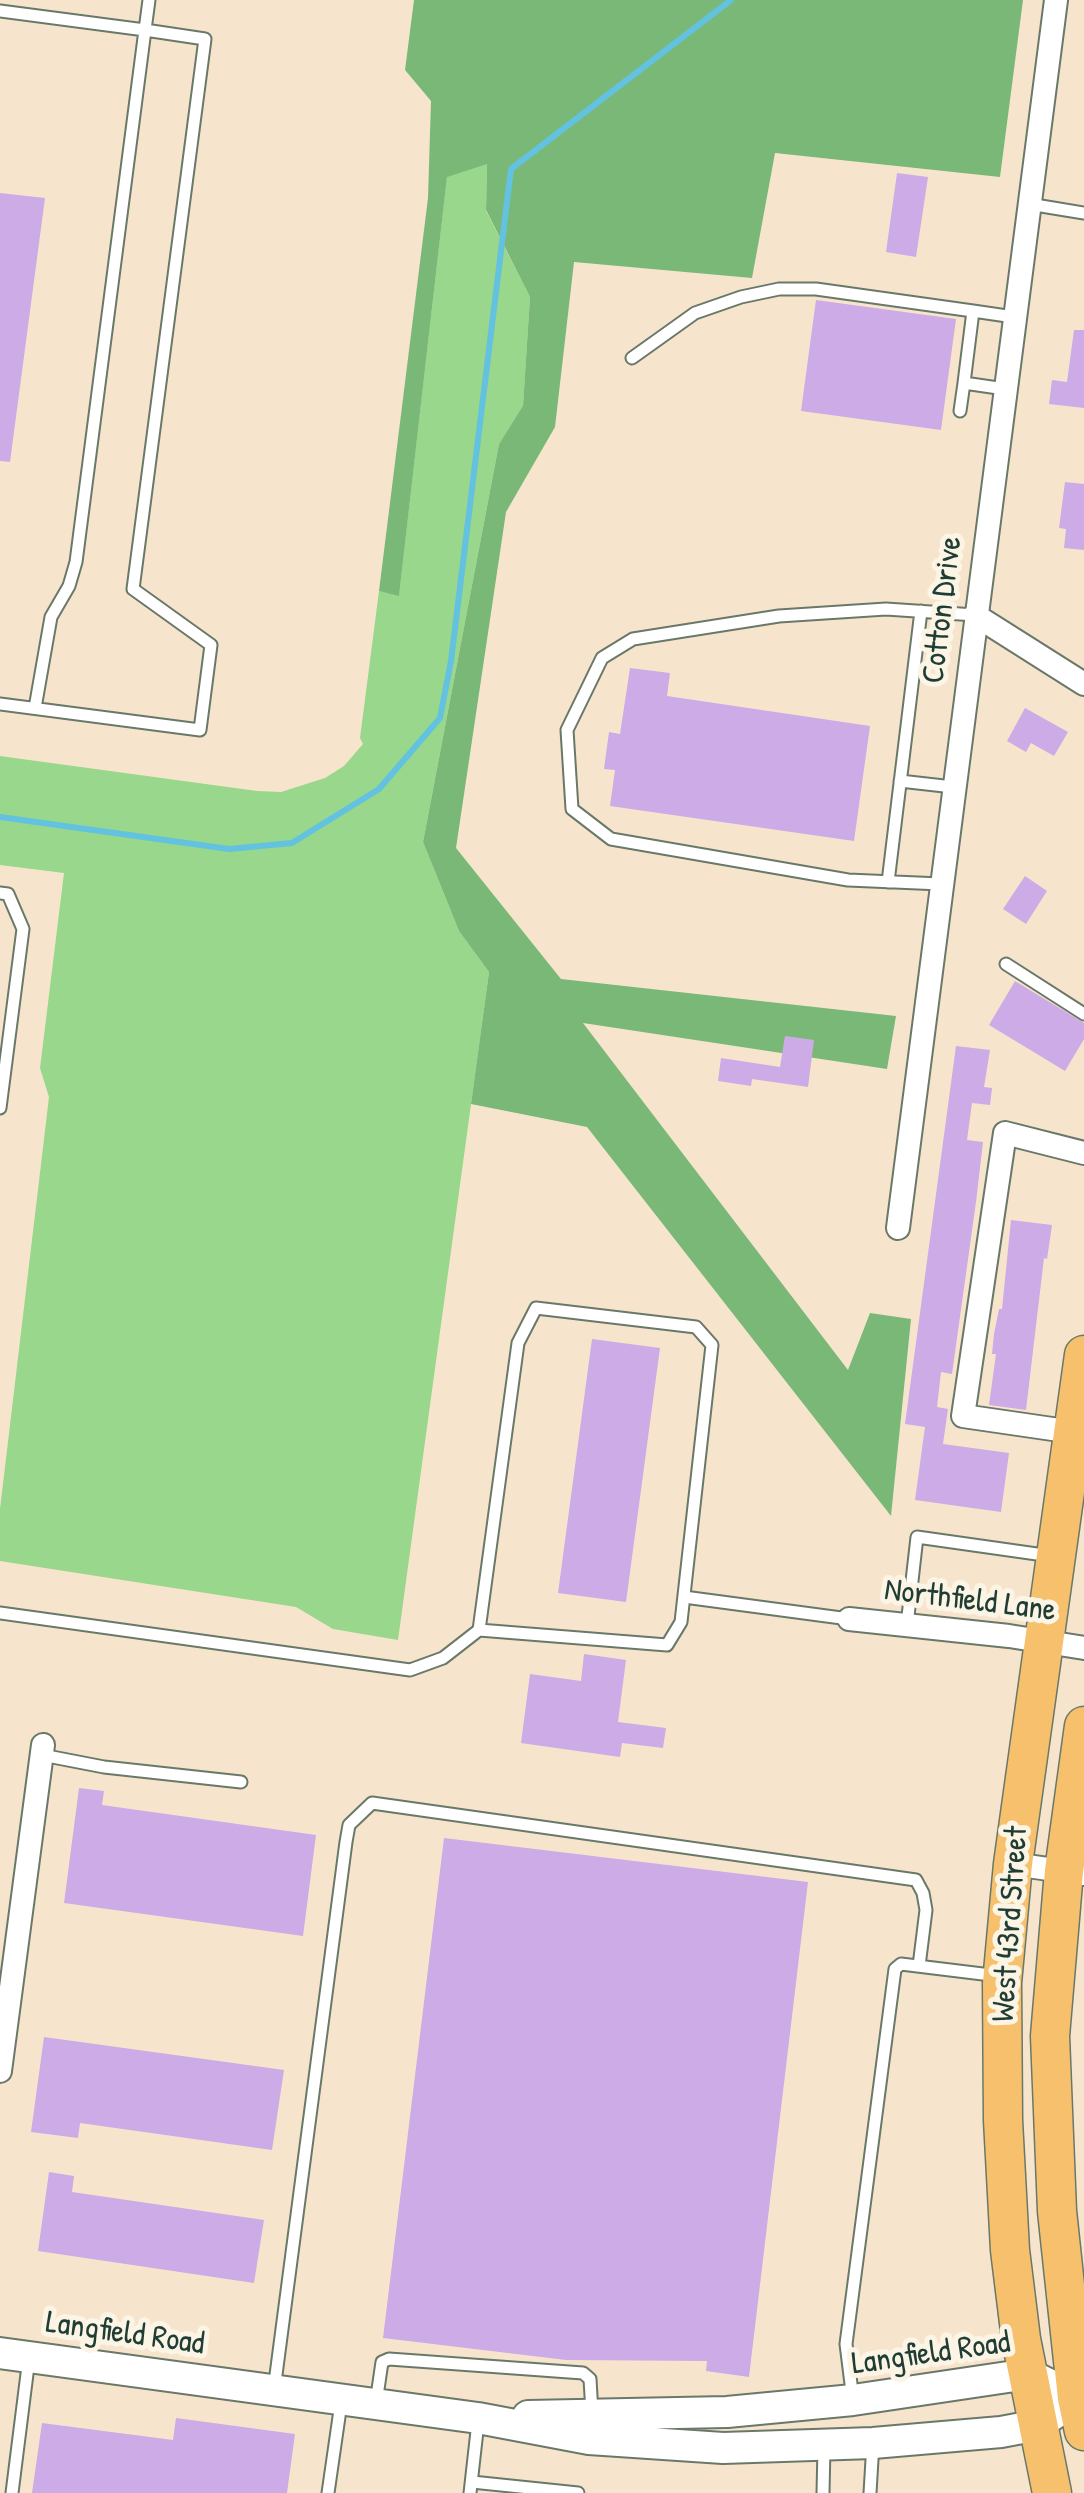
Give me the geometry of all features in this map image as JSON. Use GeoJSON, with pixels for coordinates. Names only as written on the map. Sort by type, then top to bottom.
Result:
{"type":"FeatureCollection","features":[{"type":"Feature","properties":{"kind":"main road","name":"West 43rd Street"},"geometry":{"type":"LineString","coordinates":[[1052,2493],[1028,2374],[1010,2250],[1003,2120],[1003,1976],[1013,1864],[1042,1641],[1084,1355]]}},
{"type":"Feature","properties":{"kind":"main road","name":"West 43rd Street"},"geometry":{"type":"LineString","coordinates":[[1082,2410],[1058,2211],[1050,2036],[1074,1872],[1084,1726]]}},
{"type":"Feature","properties":{"kind":"street","name":"Cotton Drive"},"geometry":{"type":"LineString","coordinates":[[898,1228],[1056,0]]}},
{"type":"Feature","properties":{"kind":"street"},"geometry":{"type":"LineString","coordinates":[[975,615],[1084,684]]}},
{"type":"Feature","properties":{"kind":"street"},"geometry":{"type":"LineString","coordinates":[[1073,1432],[963,1416],[1006,1133],[1084,1153]]}},
{"type":"Feature","properties":{"kind":"street","name":"Northfield Lane"},"geometry":{"type":"LineString","coordinates":[[848,1618],[1084,1648]]}},
{"type":"Feature","properties":{"kind":"street"},"geometry":{"type":"LineString","coordinates":[[0,2071],[43,1750]]}},
{"type":"Feature","properties":{"kind":"street"},"geometry":{"type":"LineString","coordinates":[[1013,1864],[1074,1872]]}},
{"type":"Feature","properties":{"kind":"street","name":"Langfield Road"},"geometry":{"type":"LineString","coordinates":[[15,2355],[478,2418],[589,2439],[723,2448],[874,2444],[1001,2432],[1082,2410]]}},
{"type":"Feature","properties":{"kind":"street","name":"Langfield Road"},"geometry":{"type":"LineString","coordinates":[[478,2418],[727,2412],[853,2400],[1028,2374],[1082,2410]]}},
{"type":"Feature","properties":{"kind":"lane"},"geometry":{"type":"LineString","coordinates":[[35,708],[51,617],[69,586],[76,562],[150,0]]}},
{"type":"Feature","properties":{"kind":"lane"},"geometry":{"type":"LineString","coordinates":[[0,11],[205,39],[134,589],[212,645],[200,730],[0,704]]}},
{"type":"Feature","properties":{"kind":"lane"},"geometry":{"type":"LineString","coordinates":[[1029,204],[1084,213]]}},
{"type":"Feature","properties":{"kind":"lane"},"geometry":{"type":"LineString","coordinates":[[632,358],[695,313],[741,296],[780,289],[816,289],[1014,317]]}},
{"type":"Feature","properties":{"kind":"lane"},"geometry":{"type":"LineString","coordinates":[[960,411],[974,311]]}},
{"type":"Feature","properties":{"kind":"lane"},"geometry":{"type":"LineString","coordinates":[[964,383],[1004,389]]}},
{"type":"Feature","properties":{"kind":"lane"},"geometry":{"type":"LineString","coordinates":[[941,884],[848,880],[611,839],[572,809],[567,730],[602,658],[633,639],[780,616],[886,609],[975,615]]}},
{"type":"Feature","properties":{"kind":"lane"},"geometry":{"type":"LineString","coordinates":[[888,882],[920,611]]}},
{"type":"Feature","properties":{"kind":"lane"},"geometry":{"type":"LineString","coordinates":[[900,781],[954,787]]}},
{"type":"Feature","properties":{"kind":"lane"},"geometry":{"type":"LineString","coordinates":[[0,893],[8,894],[23,929],[0,1108]]}},
{"type":"Feature","properties":{"kind":"lane"},"geometry":{"type":"LineString","coordinates":[[1006,964],[1084,1014]]}},
{"type":"Feature","properties":{"kind":"lane"},"geometry":{"type":"LineString","coordinates":[[0,1613],[410,1670],[443,1658],[479,1630],[667,1645],[681,1622],[712,1345],[696,1327],[536,1308],[518,1343],[479,1630]]}},
{"type":"Feature","properties":{"kind":"lane"},"geometry":{"type":"LineString","coordinates":[[908,1625],[917,1537],[1055,1556]]}},
{"type":"Feature","properties":{"kind":"lane"},"geometry":{"type":"LineString","coordinates":[[684,1597],[848,1618]]}},
{"type":"Feature","properties":{"kind":"lane"},"geometry":{"type":"LineString","coordinates":[[43,1750],[104,1767],[242,1782]]}},
{"type":"Feature","properties":{"kind":"lane"},"geometry":{"type":"LineString","coordinates":[[274,2390],[346,1842],[349,1825],[372,1802],[916,1880],[926,1910],[918,1966]]}},
{"type":"Feature","properties":{"kind":"lane"},"geometry":{"type":"LineString","coordinates":[[853,2400],[846,2344],[896,1969],[901,1964],[1003,1976]]}},
{"type":"Feature","properties":{"kind":"lane"},"geometry":{"type":"LineString","coordinates":[[12,2493],[15,2355]]}},
{"type":"Feature","properties":{"kind":"lane"},"geometry":{"type":"LineString","coordinates":[[376,2404],[382,2362],[389,2359],[583,2373],[590,2379],[592,2413]]}},
{"type":"Feature","properties":{"kind":"lane"},"geometry":{"type":"LineString","coordinates":[[328,2493],[341,2399]]}},
{"type":"Feature","properties":{"kind":"lane"},"geometry":{"type":"LineString","coordinates":[[478,2418],[471,2488],[578,2493]]}},
{"type":"Feature","properties":{"kind":"lane"},"geometry":{"type":"LineString","coordinates":[[870,2493],[874,2444]]}},
{"type":"Feature","properties":{"kind":"lane"},"geometry":{"type":"LineString","coordinates":[[822,2493],[824,2446]]}},
{"type":"Feature","properties":{"kind":"green space"},"geometry":{"type":"Polygon","coordinates":[[[414,0],[1023,0],[1000,177],[775,153],[752,278],[574,262],[555,427],[506,512],[456,848],[561,979],[896,1016],[887,1069],[583,1023],[848,1370],[870,1313],[911,1319],[891,1516],[587,1127],[471,1104],[489,972],[459,931],[423,842],[499,444],[523,406],[530,297],[486,210],[487,164],[447,177],[399,596],[379,591],[428,198],[431,101],[405,70],[414,0]]]}},
{"type":"Feature","properties":{"kind":"green space"},"geometry":{"type":"Polygon","coordinates":[[[487,162],[486,211],[530,297],[523,407],[499,444],[423,842],[459,931],[489,972],[398,1640],[333,1629],[296,1607],[0,1561],[0,1509],[49,1097],[40,1068],[64,873],[0,865],[0,756],[281,792],[325,778],[344,766],[363,744],[360,738],[379,591],[399,595],[447,176],[487,162]]]}},
{"type":"Feature","properties":{"kind":"building"},"geometry":{"type":"Polygon","coordinates":[[[897,173],[928,177],[916,257],[886,252],[897,173]]]}},
{"type":"Feature","properties":{"kind":"building"},"geometry":{"type":"Polygon","coordinates":[[[0,193],[45,198],[10,462],[0,461],[0,193]]]}},
{"type":"Feature","properties":{"kind":"building"},"geometry":{"type":"Polygon","coordinates":[[[816,300],[956,319],[941,430],[801,411],[816,300]]]}},
{"type":"Feature","properties":{"kind":"building"},"geometry":{"type":"Polygon","coordinates":[[[1074,330],[1084,330],[1084,408],[1049,404],[1052,380],[1067,382],[1074,330]]]}},
{"type":"Feature","properties":{"kind":"building"},"geometry":{"type":"Polygon","coordinates":[[[1065,482],[1084,484],[1084,550],[1064,548],[1066,529],[1059,528],[1065,482]]]}},
{"type":"Feature","properties":{"kind":"building"},"geometry":{"type":"Polygon","coordinates":[[[630,668],[670,673],[667,696],[870,726],[854,841],[610,806],[615,770],[604,769],[609,732],[620,734],[630,668]]]}},
{"type":"Feature","properties":{"kind":"building"},"geometry":{"type":"Polygon","coordinates":[[[1025,708],[1068,732],[1054,756],[1031,743],[1026,752],[1007,741],[1025,708]]]}},
{"type":"Feature","properties":{"kind":"building"},"geometry":{"type":"Polygon","coordinates":[[[1025,876],[1047,891],[1026,924],[1003,909],[1025,876]]]}},
{"type":"Feature","properties":{"kind":"building"},"geometry":{"type":"Polygon","coordinates":[[[1015,981],[1084,1023],[1084,1039],[1065,1071],[989,1025],[1015,981]]]}},
{"type":"Feature","properties":{"kind":"building"},"geometry":{"type":"Polygon","coordinates":[[[785,1036],[814,1040],[808,1087],[752,1079],[751,1086],[718,1081],[721,1058],[780,1067],[785,1036]]]}},
{"type":"Feature","properties":{"kind":"building"},"geometry":{"type":"Polygon","coordinates":[[[956,1046],[990,1050],[984,1087],[992,1088],[990,1105],[972,1103],[967,1140],[983,1142],[952,1374],[941,1372],[937,1407],[948,1409],[943,1444],[1009,1453],[1001,1512],[915,1500],[925,1427],[905,1424],[956,1046]]]}},
{"type":"Feature","properties":{"kind":"building"},"geometry":{"type":"Polygon","coordinates":[[[1011,1220],[1052,1225],[1047,1259],[1044,1258],[1026,1410],[989,1405],[996,1354],[992,1354],[994,1334],[1002,1309],[1011,1220]]]}},
{"type":"Feature","properties":{"kind":"building"},"geometry":{"type":"Polygon","coordinates":[[[592,1339],[660,1348],[626,1602],[558,1593],[592,1339]]]}},
{"type":"Feature","properties":{"kind":"building"},"geometry":{"type":"Polygon","coordinates":[[[584,1654],[626,1660],[618,1722],[666,1728],[663,1748],[622,1743],[620,1757],[521,1743],[530,1674],[581,1681],[584,1654]]]}},
{"type":"Feature","properties":{"kind":"building"},"geometry":{"type":"Polygon","coordinates":[[[79,1788],[104,1791],[102,1805],[316,1835],[303,1936],[64,1903],[79,1788]]]}},
{"type":"Feature","properties":{"kind":"building"},"geometry":{"type":"Polygon","coordinates":[[[444,1838],[808,1882],[749,2377],[706,2371],[707,2361],[566,2360],[383,2338],[444,1838]]]}},
{"type":"Feature","properties":{"kind":"building"},"geometry":{"type":"Polygon","coordinates":[[[44,2037],[284,2070],[272,2150],[80,2123],[78,2138],[31,2132],[44,2037]]]}},
{"type":"Feature","properties":{"kind":"building"},"geometry":{"type":"Polygon","coordinates":[[[49,2172],[74,2176],[72,2192],[264,2220],[254,2283],[38,2251],[49,2172]]]}},
{"type":"Feature","properties":{"kind":"building"},"geometry":{"type":"Polygon","coordinates":[[[176,2418],[295,2434],[287,2493],[32,2493],[42,2423],[173,2440],[176,2418]]]}},
{"type":"Feature","properties":{"kind":"waterway"},"geometry":{"type":"LineString","coordinates":[[0,817],[229,849],[292,843],[379,789],[440,718],[451,661],[511,169],[731,0]]}}]}
